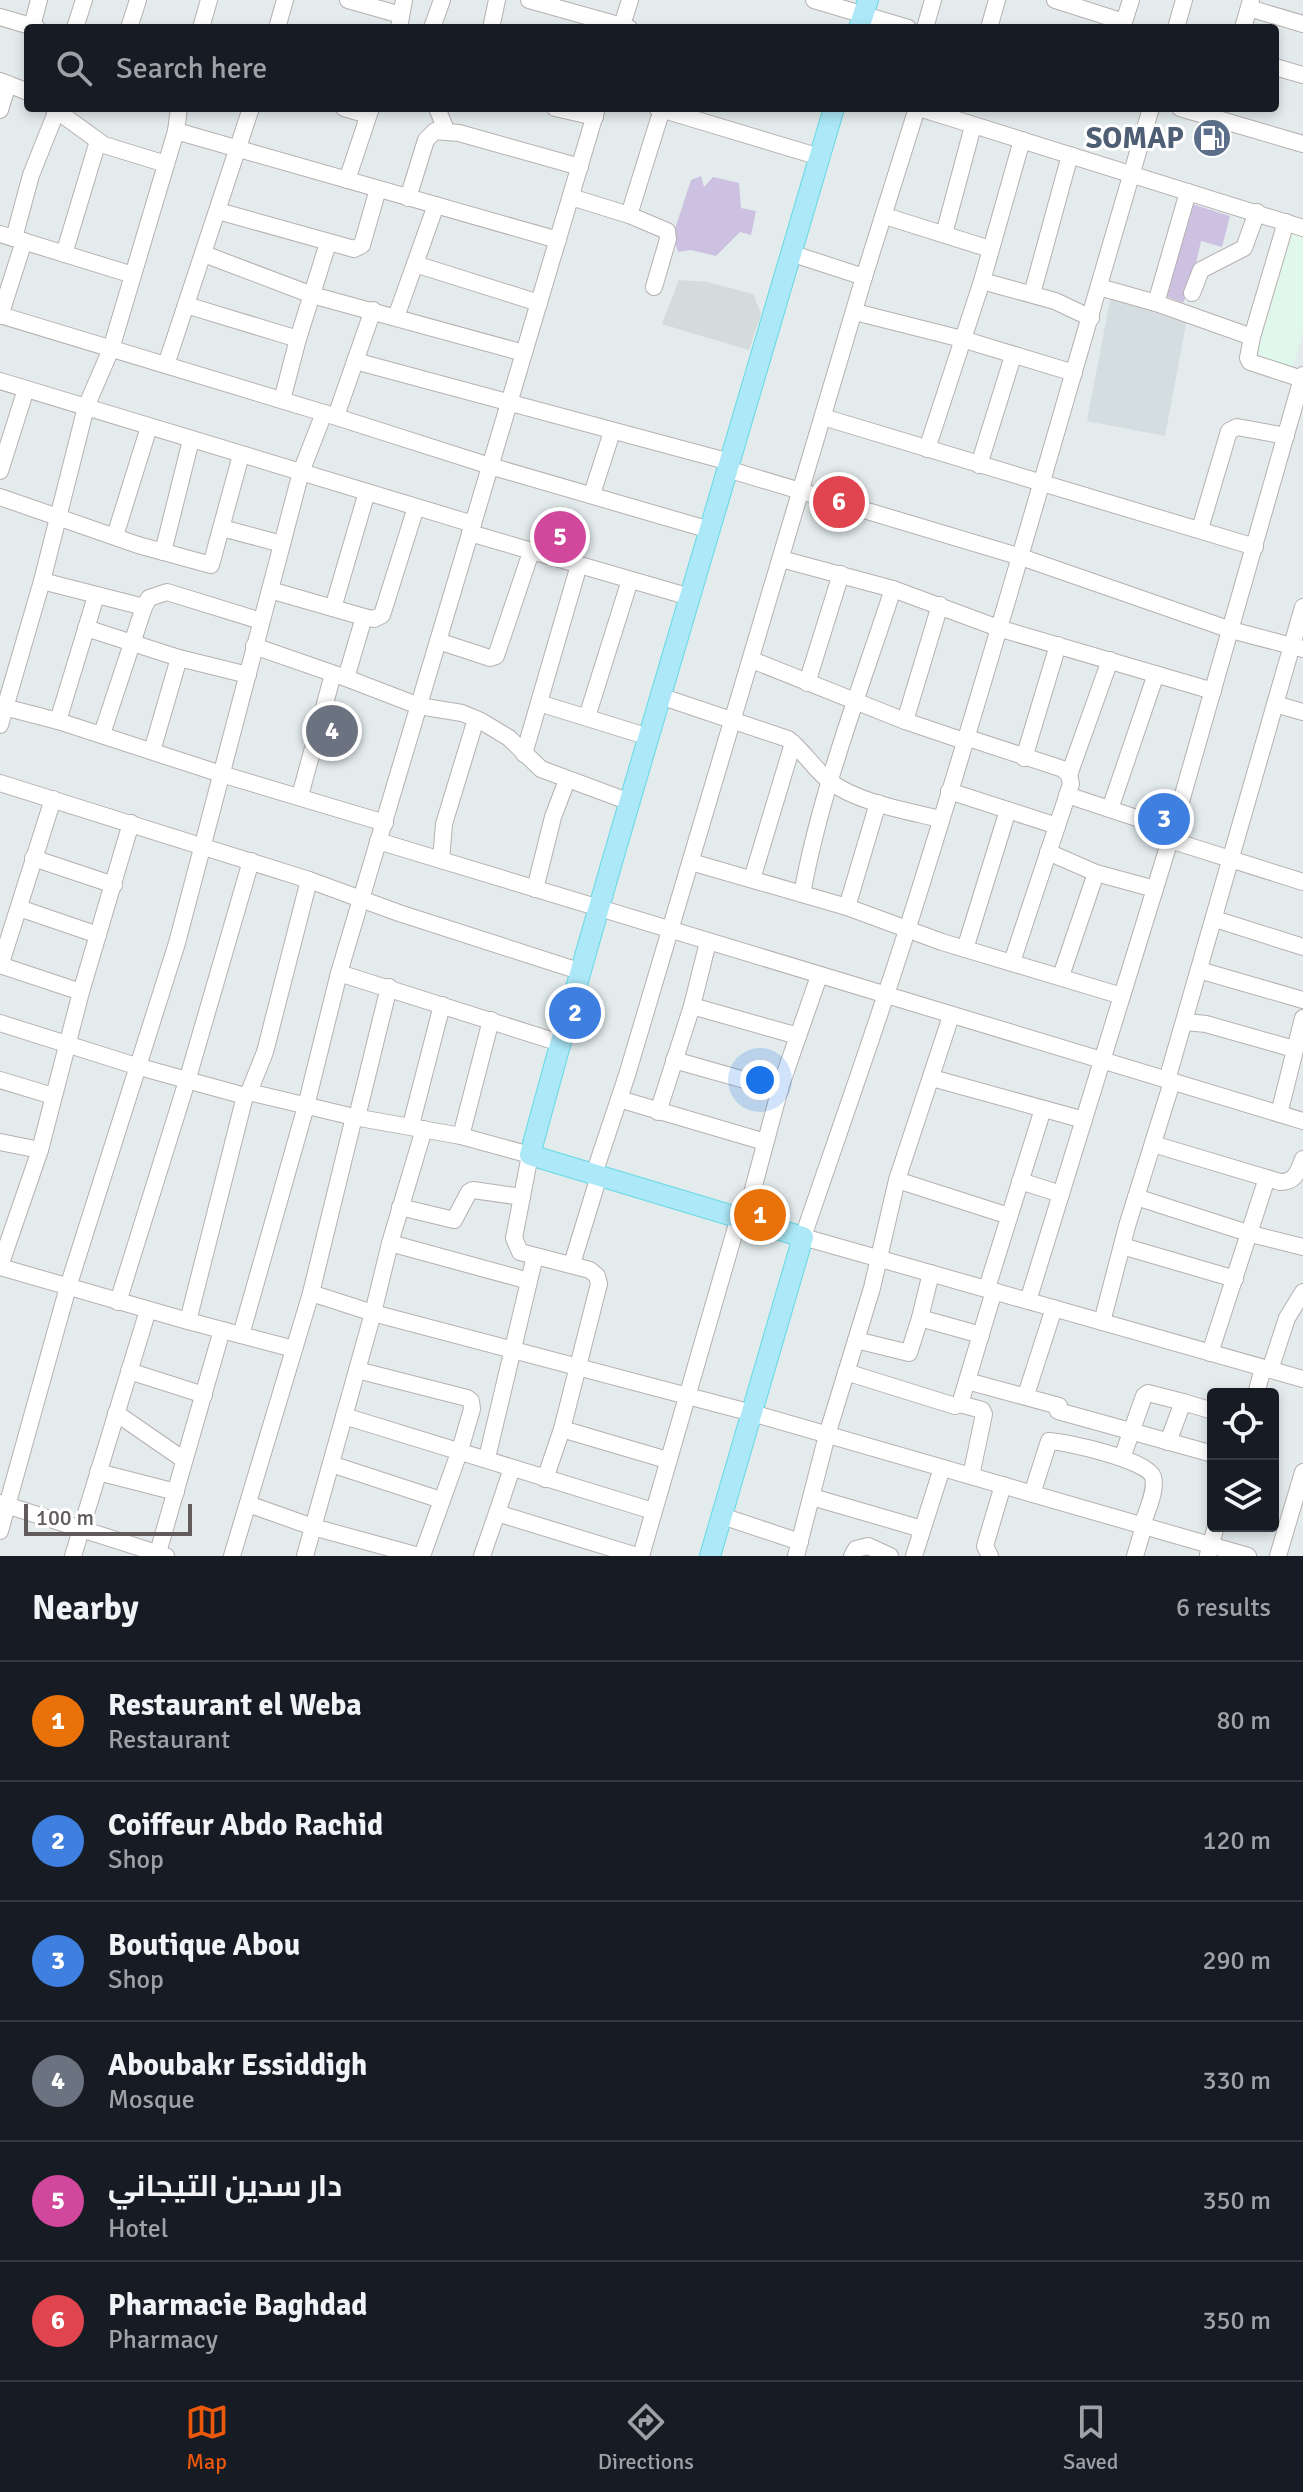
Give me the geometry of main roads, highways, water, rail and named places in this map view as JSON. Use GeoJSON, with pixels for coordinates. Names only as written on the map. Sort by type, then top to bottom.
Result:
{"type":"FeatureCollection","features":[{"type":"Feature","properties":{"kind":"main road"},"geometry":{"type":"LineString","coordinates":[[710,1556],[803,1237],[530,1155],[579,971],[600,909],[833,112]]}},
{"type":"Feature","properties":{"kind":"place","name":"SOMAP"},"geometry":{"type":"Point","coordinates":[1212,138]}},
{"type":"Feature","properties":{"kind":"place","name":"Pharmacie Baghdad"},"geometry":{"type":"Point","coordinates":[839,502]}},
{"type":"Feature","properties":{"kind":"place","name":"دار سدين التيجاني"},"geometry":{"type":"Point","coordinates":[560,537]}},
{"type":"Feature","properties":{"kind":"place","name":"Aboubakr Essiddigh"},"geometry":{"type":"Point","coordinates":[332,731]}},
{"type":"Feature","properties":{"kind":"place","name":"Boutique Abou"},"geometry":{"type":"Point","coordinates":[1164,819]}},
{"type":"Feature","properties":{"kind":"place","name":"Coiffeur Abdo Rachid"},"geometry":{"type":"Point","coordinates":[575,1013]}},
{"type":"Feature","properties":{"kind":"place","name":"Restaurant el Weba"},"geometry":{"type":"Point","coordinates":[760,1215]}}]}
